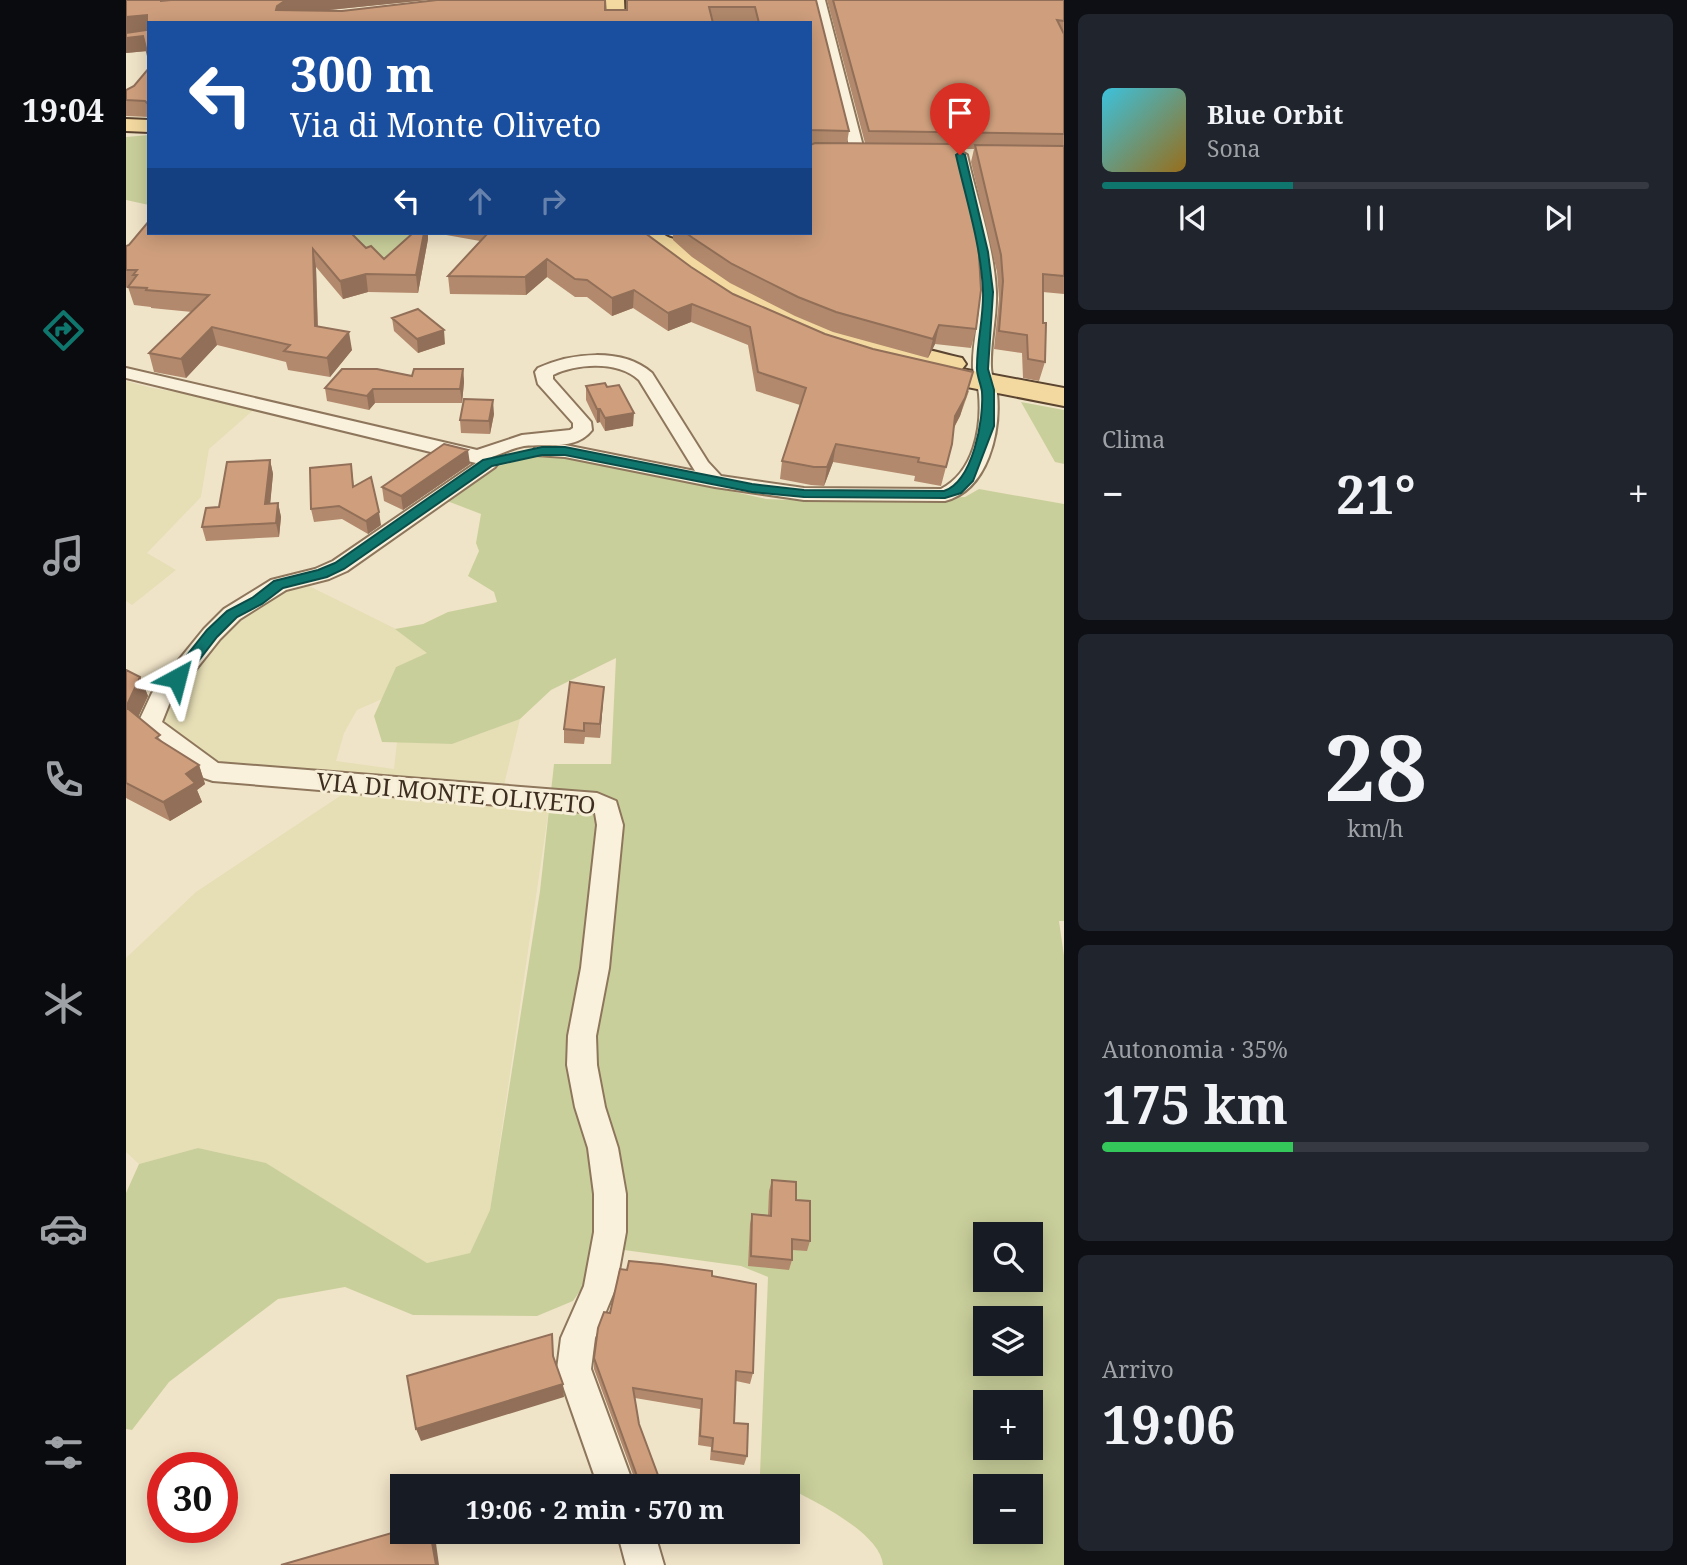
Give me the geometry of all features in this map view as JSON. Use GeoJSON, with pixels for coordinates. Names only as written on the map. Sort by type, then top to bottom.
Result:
{"type":"FeatureCollection","features":[{"type":"Feature","properties":{"kind":"main road"},"geometry":{"type":"LineString","coordinates":[[615,0],[616,21]]}},
{"type":"Feature","properties":{"kind":"main road"},"geometry":{"type":"LineString","coordinates":[[126,125],[147,126]]}},
{"type":"Feature","properties":{"kind":"main road"},"geometry":{"type":"LineString","coordinates":[[650,235],[677,260],[721,292],[800,332],[892,363],[984,377],[1064,383]]}},
{"type":"Feature","properties":{"kind":"main road"},"geometry":{"type":"LineString","coordinates":[[667,235],[688,255],[730,284],[802,319],[984,377],[1064,397]]}},
{"type":"Feature","properties":{"kind":"street"},"geometry":{"type":"LineString","coordinates":[[819,0],[857,155]]}},
{"type":"Feature","properties":{"kind":"street","name":"VIA DI MONTE OLIVETO"},"geometry":{"type":"LineString","coordinates":[[126,373],[483,460],[542,451],[565,451],[715,481],[804,494],[945,495],[957,491],[967,481],[988,426],[984,377],[988,292],[983,252],[960,155]]}},
{"type":"Feature","properties":{"kind":"street","name":"VIA DI MONTE OLIVETO"},"geometry":{"type":"LineString","coordinates":[[612,1474],[574,1368],[578,1338],[600,1287],[610,1233],[610,1194],[603,1148],[590,1107],[582,1065],[582,1036],[595,968],[608,838],[610,817],[607,808],[597,803],[213,772],[155,730],[150,723],[160,699],[212,634],[232,614],[257,601],[279,584],[322,574],[340,566],[483,460],[527,440],[559,439],[579,434],[583,430],[582,422],[544,380],[544,372],[564,363],[615,362],[631,366],[646,377],[700,465],[715,481]]}},
{"type":"Feature","properties":{"kind":"street"},"geometry":{"type":"LineString","coordinates":[[639,1544],[645,1565]]}},
{"type":"Feature","properties":{"kind":"shaded area"},"geometry":{"type":"Polygon","coordinates":[[[126,381],[258,406],[209,449],[201,497],[147,553],[176,570],[132,605],[126,601],[126,381]]]}},
{"type":"Feature","properties":{"kind":"shaded area"},"geometry":{"type":"Polygon","coordinates":[[[303,583],[406,634],[428,653],[396,667],[382,699],[357,710],[344,733],[336,761],[394,769],[397,742],[452,744],[520,719],[503,789],[225,767],[158,718],[229,621],[293,584],[303,583]]]}},
{"type":"Feature","properties":{"kind":"shaded area"},"geometry":{"type":"Polygon","coordinates":[[[346,792],[549,808],[490,1210],[470,1253],[427,1263],[266,1163],[198,1148],[139,1164],[126,1152],[126,958],[196,892],[346,792]]]}},
{"type":"Feature","properties":{"kind":"green space"},"geometry":{"type":"Polygon","coordinates":[[[147,135],[147,205],[126,200],[126,137],[147,135]]]}},
{"type":"Feature","properties":{"kind":"green space"},"geometry":{"type":"Polygon","coordinates":[[[310,235],[422,235],[389,268],[310,235]]]}},
{"type":"Feature","properties":{"kind":"green space"},"geometry":{"type":"Polygon","coordinates":[[[1021,402],[1064,410],[1064,464],[1055,462],[1021,402]]]}},
{"type":"Feature","properties":{"kind":"green space"},"geometry":{"type":"Polygon","coordinates":[[[541,455],[595,461],[766,499],[836,502],[965,497],[979,489],[1064,504],[1064,921],[1059,921],[1064,956],[1064,1565],[883,1565],[878,1551],[867,1537],[832,1511],[800,1494],[800,1474],[760,1474],[768,1277],[741,1266],[624,1250],[624,1171],[605,1121],[608,1181],[589,1278],[573,1301],[537,1316],[413,1315],[345,1287],[278,1299],[169,1382],[132,1430],[126,1429],[126,1193],[139,1164],[198,1148],[266,1163],[427,1263],[470,1253],[490,1210],[540,891],[554,764],[611,764],[616,658],[551,690],[520,719],[452,744],[382,742],[374,716],[396,667],[427,653],[395,629],[423,624],[448,612],[497,602],[494,592],[468,576],[479,551],[476,543],[481,514],[442,499],[483,470],[541,455]]]}},
{"type":"Feature","properties":{"kind":"building"},"geometry":{"type":"Polygon","coordinates":[[[126,0],[286,0],[277,6],[276,10],[342,11],[437,0],[605,0],[605,10],[627,10],[627,0],[816,0],[849,131],[812,130],[812,21],[758,21],[755,7],[709,7],[712,21],[147,21],[147,15],[126,17],[126,0]]]}},
{"type":"Feature","properties":{"kind":"building"},"geometry":{"type":"Polygon","coordinates":[[[833,0],[1064,0],[1064,21],[1057,20],[1064,34],[1064,134],[869,131],[833,0]]]}},
{"type":"Feature","properties":{"kind":"building"},"geometry":{"type":"Polygon","coordinates":[[[147,30],[147,52],[143,36],[126,38],[126,33],[147,30]]]}},
{"type":"Feature","properties":{"kind":"building"},"geometry":{"type":"Polygon","coordinates":[[[147,70],[147,103],[126,100],[126,90],[134,86],[147,70]]]}},
{"type":"Feature","properties":{"kind":"building"},"geometry":{"type":"Polygon","coordinates":[[[812,144],[956,144],[978,239],[981,290],[976,329],[939,325],[933,339],[836,312],[798,297],[732,264],[689,235],[812,235],[812,144]]]}},
{"type":"Feature","properties":{"kind":"building"},"geometry":{"type":"Polygon","coordinates":[[[975,145],[1064,146],[1064,276],[1043,274],[1045,362],[1028,359],[1027,335],[999,331],[1003,281],[1001,255],[975,145]]]}},
{"type":"Feature","properties":{"kind":"building"},"geometry":{"type":"Polygon","coordinates":[[[147,223],[147,235],[353,235],[366,248],[371,246],[384,259],[411,235],[424,235],[416,275],[366,274],[340,281],[313,249],[315,326],[349,332],[327,358],[284,351],[290,345],[212,327],[181,359],[149,353],[209,295],[128,287],[137,275],[133,275],[137,270],[126,270],[126,246],[147,223]]]}},
{"type":"Feature","properties":{"kind":"building"},"geometry":{"type":"Polygon","coordinates":[[[486,235],[648,235],[733,294],[825,334],[873,349],[973,372],[965,398],[955,416],[946,467],[918,462],[919,458],[836,444],[827,467],[814,467],[782,461],[806,388],[758,372],[750,327],[692,304],[668,313],[634,290],[612,298],[587,280],[575,279],[547,259],[525,277],[448,276],[486,235]]]}},
{"type":"Feature","properties":{"kind":"building"},"geometry":{"type":"Polygon","coordinates":[[[418,309],[444,330],[417,339],[392,318],[418,309]]]}},
{"type":"Feature","properties":{"kind":"building"},"geometry":{"type":"Polygon","coordinates":[[[342,369],[377,369],[412,376],[414,369],[463,369],[460,389],[373,389],[367,396],[325,388],[342,369]]]}},
{"type":"Feature","properties":{"kind":"building"},"geometry":{"type":"Polygon","coordinates":[[[605,383],[607,387],[619,385],[634,413],[605,418],[600,409],[597,409],[586,386],[605,383]]]}},
{"type":"Feature","properties":{"kind":"building"},"geometry":{"type":"Polygon","coordinates":[[[464,399],[493,400],[489,421],[460,420],[464,399]]]}},
{"type":"Feature","properties":{"kind":"building"},"geometry":{"type":"Polygon","coordinates":[[[444,444],[468,450],[401,496],[382,487],[444,444]]]}},
{"type":"Feature","properties":{"kind":"building"},"geometry":{"type":"Polygon","coordinates":[[[270,460],[265,504],[278,503],[276,523],[202,527],[206,508],[219,507],[227,462],[270,460]]]}},
{"type":"Feature","properties":{"kind":"building"},"geometry":{"type":"Polygon","coordinates":[[[351,464],[353,487],[371,477],[379,512],[366,521],[339,506],[311,509],[310,468],[351,464]]]}},
{"type":"Feature","properties":{"kind":"building"},"geometry":{"type":"Polygon","coordinates":[[[126,670],[140,677],[126,707],[126,670]]]}},
{"type":"Feature","properties":{"kind":"building"},"geometry":{"type":"Polygon","coordinates":[[[570,682],[604,687],[600,724],[584,723],[584,731],[564,729],[570,682]]]}},
{"type":"Feature","properties":{"kind":"building"},"geometry":{"type":"Polygon","coordinates":[[[126,707],[160,735],[156,738],[199,765],[186,774],[195,783],[163,802],[126,783],[126,707]]]}},
{"type":"Feature","properties":{"kind":"building"},"geometry":{"type":"Polygon","coordinates":[[[772,1180],[796,1182],[796,1200],[810,1201],[810,1241],[792,1239],[792,1260],[751,1256],[752,1214],[771,1216],[772,1180]]]}},
{"type":"Feature","properties":{"kind":"building"},"geometry":{"type":"Polygon","coordinates":[[[629,1261],[661,1264],[712,1271],[712,1276],[756,1284],[753,1373],[736,1371],[734,1423],[748,1424],[747,1456],[712,1451],[713,1438],[700,1436],[702,1399],[633,1388],[639,1424],[658,1474],[636,1474],[594,1358],[598,1328],[604,1312],[610,1313],[620,1269],[627,1270],[629,1261]]]}},
{"type":"Feature","properties":{"kind":"building"},"geometry":{"type":"Polygon","coordinates":[[[552,1334],[553,1356],[563,1384],[416,1429],[407,1376],[552,1334]]]}},
{"type":"Feature","properties":{"kind":"building"},"geometry":{"type":"Polygon","coordinates":[[[390,1533],[390,1544],[432,1544],[436,1565],[281,1565],[390,1533]]]}},
{"type":"Feature","properties":{"kind":"route"},"geometry":{"type":"LineString","coordinates":[[177,678],[212,634],[232,614],[257,601],[279,584],[322,574],[340,566],[488,463],[542,451],[565,451],[752,488],[804,494],[945,495],[957,491],[967,481],[988,426],[988,390],[982,369],[988,292],[983,252],[960,155]]}}]}
